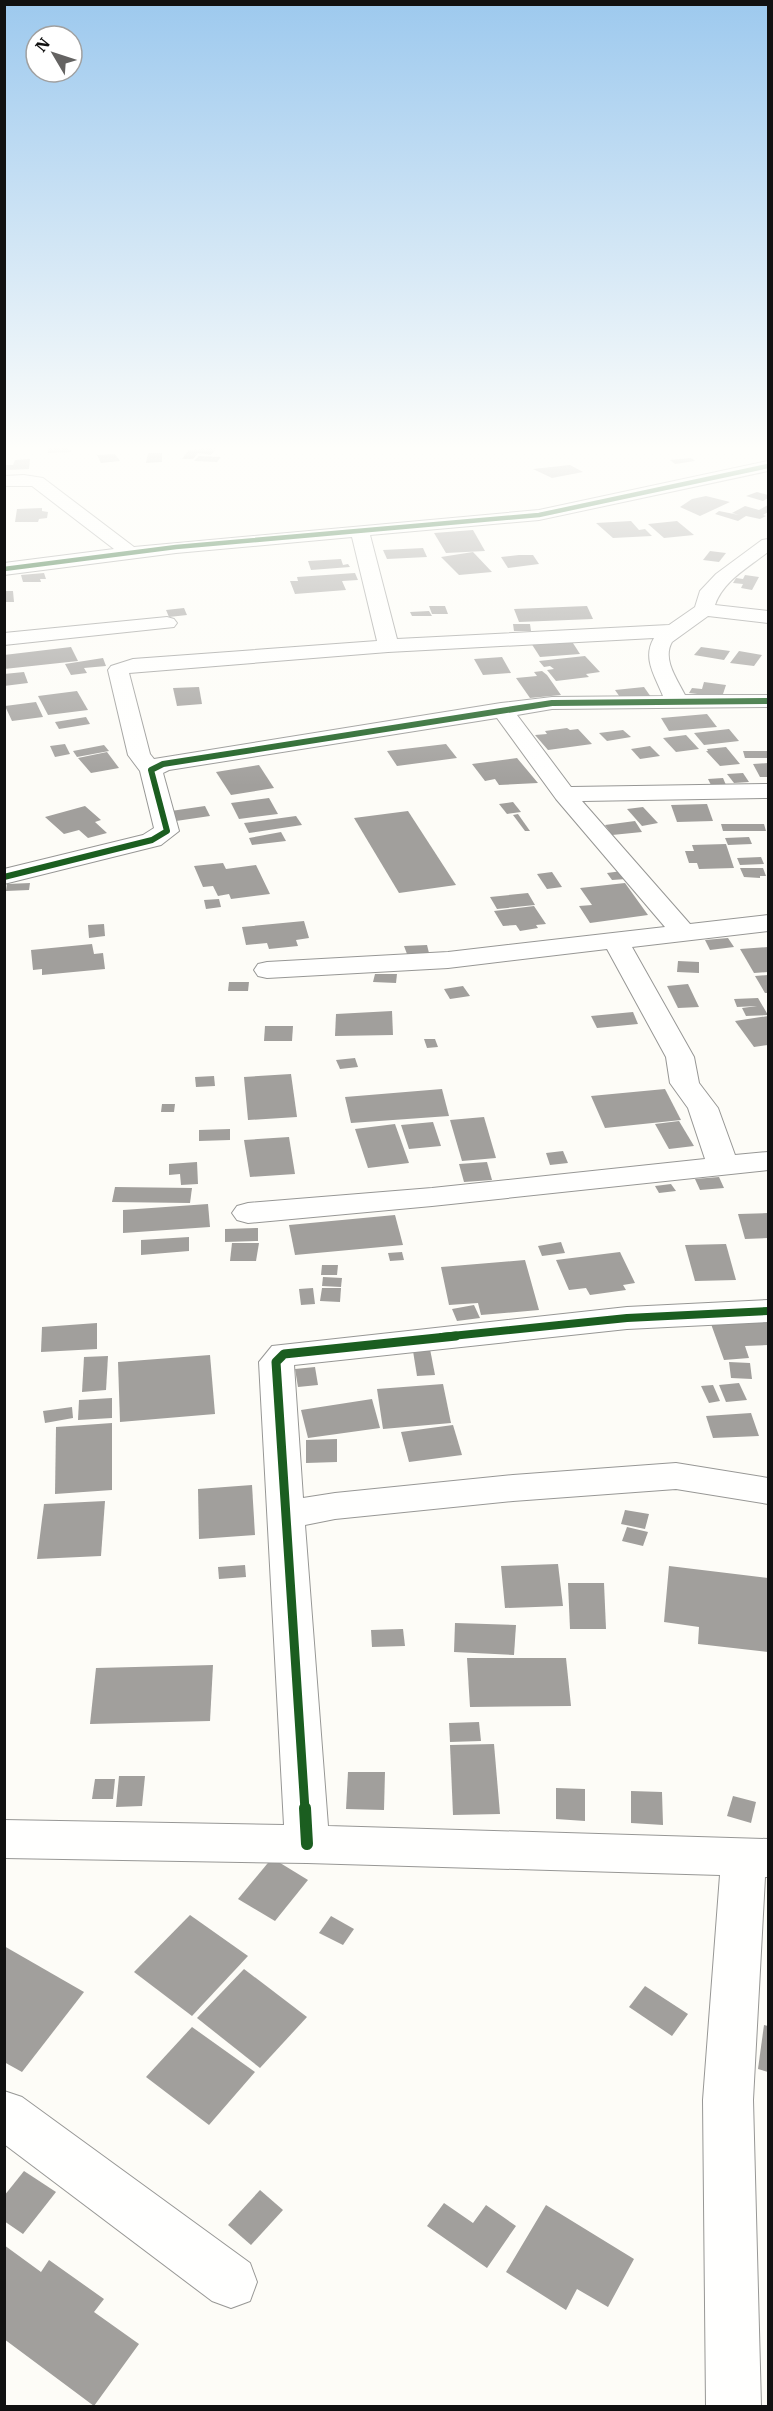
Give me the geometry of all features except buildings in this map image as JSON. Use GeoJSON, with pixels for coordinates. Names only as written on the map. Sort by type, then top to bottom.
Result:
{"type":"FeatureCollection","features":[{"type":"Feature","properties":{"kind":"street"},"geometry":{"type":"LineString","coordinates":[[4,569],[71,561]]}},
{"type":"Feature","properties":{"kind":"street"},"geometry":{"type":"LineString","coordinates":[[367,561],[388,646]]}},
{"type":"Feature","properties":{"kind":"street"},"geometry":{"type":"LineString","coordinates":[[677,702],[658,660],[658,648],[664,638],[704,610],[710,591],[746,561]]}},
{"type":"Feature","properties":{"kind":"street"},"geometry":{"type":"LineString","coordinates":[[704,610],[768,617]]}},
{"type":"Feature","properties":{"kind":"street"},"geometry":{"type":"LineString","coordinates":[[4,639],[167,623]]}},
{"type":"Feature","properties":{"kind":"street"},"geometry":{"type":"LineString","coordinates":[[4,877],[152,840],[167,831],[151,770],[139,755],[118,670],[133,665],[388,646],[675,631]]}},
{"type":"Feature","properties":{"kind":"street"},"geometry":{"type":"LineString","coordinates":[[151,770],[163,764],[501,709],[552,703],[768,701]]}},
{"type":"Feature","properties":{"kind":"street"},"geometry":{"type":"LineString","coordinates":[[501,709],[564,794],[684,933]]}},
{"type":"Feature","properties":{"kind":"street"},"geometry":{"type":"LineString","coordinates":[[564,794],[768,791]]}},
{"type":"Feature","properties":{"kind":"street"},"geometry":{"type":"LineString","coordinates":[[267,970],[448,960],[768,923]]}},
{"type":"Feature","properties":{"kind":"street"},"geometry":{"type":"LineString","coordinates":[[616,942],[680,1057],[686,1083],[702,1108],[723,1166]]}},
{"type":"Feature","properties":{"kind":"street"},"geometry":{"type":"LineString","coordinates":[[248,1213],[432,1197],[768,1161]]}},
{"type":"Feature","properties":{"kind":"street"},"geometry":{"type":"LineString","coordinates":[[307,1844],[276,1362],[284,1354],[627,1318],[768,1311]]}},
{"type":"Feature","properties":{"kind":"street"},"geometry":{"type":"LineString","coordinates":[[286,1515],[335,1506],[513,1488],[676,1476],[768,1491]]}},
{"type":"Feature","properties":{"kind":"street"},"geometry":{"type":"LineString","coordinates":[[4,1839],[307,1844],[756,1858],[728,2100],[733,2406]]}},
{"type":"Feature","properties":{"kind":"street"},"geometry":{"type":"LineString","coordinates":[[4,2114],[231,2282]]}},
{"type":"Feature","properties":{"kind":"cycle path"},"geometry":{"type":"LineString","coordinates":[[4,569],[70,561]]}},
{"type":"Feature","properties":{"kind":"cycle path"},"geometry":{"type":"LineString","coordinates":[[4,877],[152,840],[167,831],[151,770],[163,764],[552,703],[768,701]]}},
{"type":"Feature","properties":{"kind":"cycle path"},"geometry":{"type":"LineString","coordinates":[[307,1844],[276,1362],[284,1354],[627,1318],[768,1311]]}}]}
